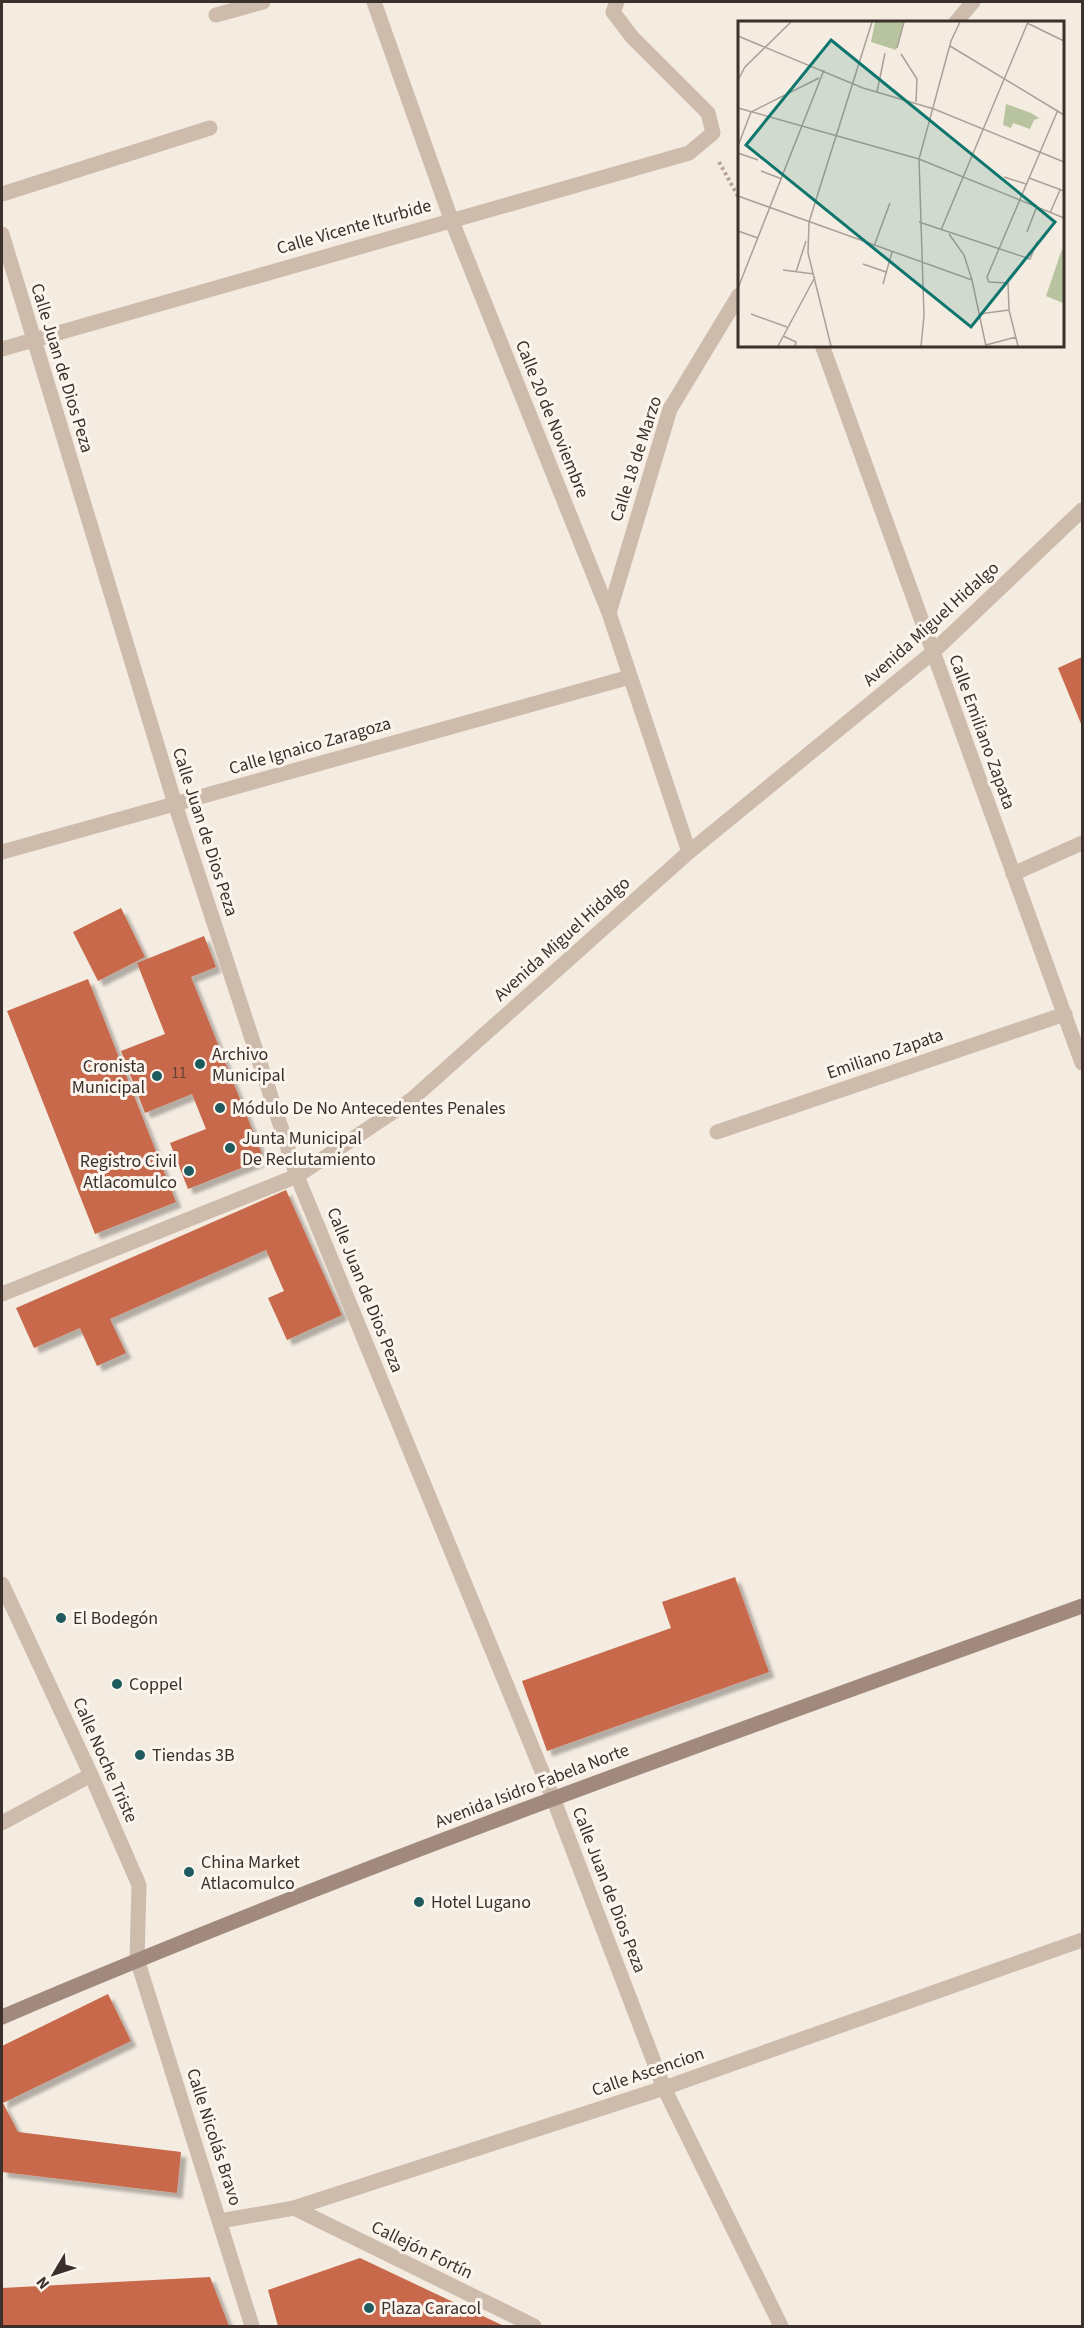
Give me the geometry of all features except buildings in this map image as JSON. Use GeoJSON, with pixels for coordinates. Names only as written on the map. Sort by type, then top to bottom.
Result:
{"type":"FeatureCollection","features":[{"type":"Feature","properties":{"kind":"main road","name":"Avenida Isidro Fabela Norte"},"geometry":{"type":"LineString","coordinates":[[2,2017],[137,1959],[552,1798],[1083,1606]]}},
{"type":"Feature","properties":{"kind":"street"},"geometry":{"type":"LineString","coordinates":[[216,15],[263,2]]}},
{"type":"Feature","properties":{"kind":"street","name":"Calle 20 de Noviembre"},"geometry":{"type":"LineString","coordinates":[[374,2],[451,219],[609,613],[689,852]]}},
{"type":"Feature","properties":{"kind":"street"},"geometry":{"type":"LineString","coordinates":[[617,2],[614,12],[632,38],[708,113],[709,136]]}},
{"type":"Feature","properties":{"kind":"street"},"geometry":{"type":"LineString","coordinates":[[2,194],[210,128]]}},
{"type":"Feature","properties":{"kind":"street","name":"Calle Vicente Iturbide"},"geometry":{"type":"LineString","coordinates":[[2,349],[451,219],[689,153],[709,136]]}},
{"type":"Feature","properties":{"kind":"street","name":"Calle Juan de Dios Peza"},"geometry":{"type":"LineString","coordinates":[[2,234],[175,804],[297,1176],[552,1798],[664,2088],[781,2326]]}},
{"type":"Feature","properties":{"kind":"street","name":"Calle 18 de Marzo"},"geometry":{"type":"LineString","coordinates":[[609,613],[669,409],[738,297]]}},
{"type":"Feature","properties":{"kind":"street","name":"Calle Emiliano Zapata"},"geometry":{"type":"LineString","coordinates":[[822,346],[932,653],[1083,1063]]}},
{"type":"Feature","properties":{"kind":"street","name":"Avenida Miguel Hidalgo"},"geometry":{"type":"LineString","coordinates":[[2,1294],[297,1176],[411,1100],[689,852],[932,653],[1083,510]]}},
{"type":"Feature","properties":{"kind":"street","name":"Calle Ignaico Zaragoza"},"geometry":{"type":"LineString","coordinates":[[2,852],[630,677]]}},
{"type":"Feature","properties":{"kind":"street"},"geometry":{"type":"LineString","coordinates":[[1013,874],[1083,843]]}},
{"type":"Feature","properties":{"kind":"street","name":"Emiliano Zapata"},"geometry":{"type":"LineString","coordinates":[[717,1132],[1065,1014]]}},
{"type":"Feature","properties":{"kind":"street","name":"Calle Noche Triste"},"geometry":{"type":"LineString","coordinates":[[2,1584],[91,1775],[139,1885],[137,1959]]}},
{"type":"Feature","properties":{"kind":"street"},"geometry":{"type":"LineString","coordinates":[[2,1822],[91,1775]]}},
{"type":"Feature","properties":{"kind":"street","name":"Calle Ascencion"},"geometry":{"type":"LineString","coordinates":[[220,2221],[294,2208],[664,2088],[1083,1940]]}},
{"type":"Feature","properties":{"kind":"street","name":"Calle Nicolás Bravo"},"geometry":{"type":"LineString","coordinates":[[137,1959],[252,2326]]}},
{"type":"Feature","properties":{"kind":"street","name":"Callejón Fortín"},"geometry":{"type":"LineString","coordinates":[[294,2208],[534,2326]]}},
{"type":"Feature","properties":{"kind":"path"},"geometry":{"type":"LineString","coordinates":[[709,136],[738,196]]}},
{"type":"Feature","properties":{"kind":"place","name":"Archivo Municipal"},"geometry":{"type":"Point","coordinates":[200,1064]}},
{"type":"Feature","properties":{"kind":"place","name":"Cronista Municipal"},"geometry":{"type":"Point","coordinates":[157,1076]}},
{"type":"Feature","properties":{"kind":"place","name":"Módulo De No Antecedentes Penales"},"geometry":{"type":"Point","coordinates":[220,1108]}},
{"type":"Feature","properties":{"kind":"place","name":"Junta Municipal De Reclutamiento"},"geometry":{"type":"Point","coordinates":[230,1148]}},
{"type":"Feature","properties":{"kind":"place","name":"Registro Civil Atlacomulco"},"geometry":{"type":"Point","coordinates":[189,1171]}},
{"type":"Feature","properties":{"kind":"place","name":"El Bodegón"},"geometry":{"type":"Point","coordinates":[61,1618]}},
{"type":"Feature","properties":{"kind":"place","name":"Coppel"},"geometry":{"type":"Point","coordinates":[117,1684]}},
{"type":"Feature","properties":{"kind":"place","name":"Tiendas 3B"},"geometry":{"type":"Point","coordinates":[140,1755]}},
{"type":"Feature","properties":{"kind":"place","name":"China Market Atlacomulco"},"geometry":{"type":"Point","coordinates":[189,1872]}},
{"type":"Feature","properties":{"kind":"place","name":"Hotel Lugano"},"geometry":{"type":"Point","coordinates":[419,1902]}},
{"type":"Feature","properties":{"kind":"place","name":"Plaza Caracol"},"geometry":{"type":"Point","coordinates":[369,2308]}}]}
